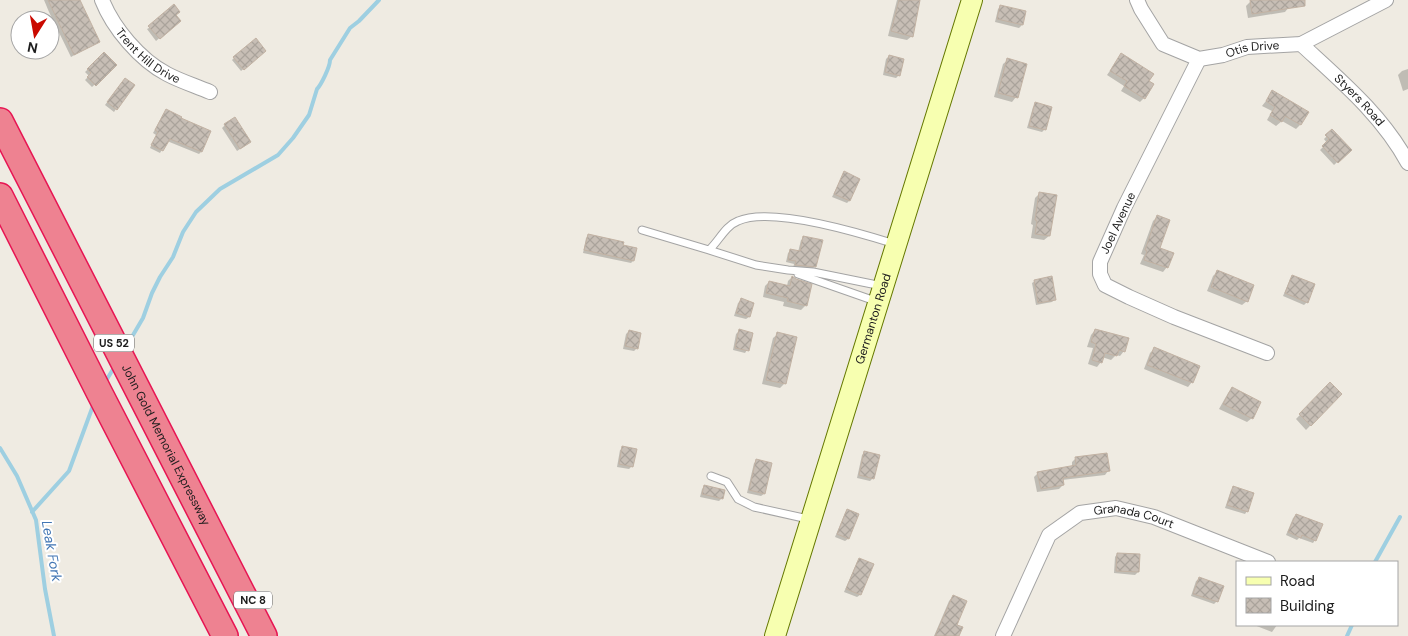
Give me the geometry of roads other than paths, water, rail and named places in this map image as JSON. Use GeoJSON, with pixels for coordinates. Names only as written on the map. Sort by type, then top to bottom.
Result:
{"type":"FeatureCollection","features":[{"type":"Feature","properties":{"kind":"highway","name":"John Gold Memorial Expressway"},"geometry":{"type":"LineString","coordinates":[[0,121],[264,636]]}},
{"type":"Feature","properties":{"kind":"highway","name":"US 52"},"geometry":{"type":"LineString","coordinates":[[0,196],[94,384],[224,636]]}},
{"type":"Feature","properties":{"kind":"highway","name":"NC 8"},"geometry":{"type":"LineString","coordinates":[[227,564],[278,636]]}},
{"type":"Feature","properties":{"kind":"main road","name":"Germanton Road"},"geometry":{"type":"LineString","coordinates":[[775,636],[972,0]]}},
{"type":"Feature","properties":{"kind":"street","name":"Trent Hill Drive"},"geometry":{"type":"LineString","coordinates":[[102,0],[125,39],[148,61],[167,74],[210,92]]}},
{"type":"Feature","properties":{"kind":"street"},"geometry":{"type":"LineString","coordinates":[[1137,0],[1163,44],[1199,59]]}},
{"type":"Feature","properties":{"kind":"street","name":"Otis Drive"},"geometry":{"type":"LineString","coordinates":[[1199,59],[1223,55],[1247,47],[1301,44],[1386,0]]}},
{"type":"Feature","properties":{"kind":"street","name":"Styers Road"},"geometry":{"type":"LineString","coordinates":[[1301,44],[1364,102],[1386,127],[1408,164]]}},
{"type":"Feature","properties":{"kind":"street","name":"Joel Avenue"},"geometry":{"type":"LineString","coordinates":[[1199,59],[1124,208],[1100,262],[1100,274],[1105,285],[1129,297],[1174,317],[1267,353]]}},
{"type":"Feature","properties":{"kind":"street","name":"Granada Court"},"geometry":{"type":"LineString","coordinates":[[1003,636],[1049,535],[1080,513],[1116,508],[1154,517],[1265,561]]}},
{"type":"Feature","properties":{"kind":"lane"},"geometry":{"type":"LineString","coordinates":[[709,250],[715,245],[726,229],[738,220],[755,217],[798,219],[836,227],[896,244]]}},
{"type":"Feature","properties":{"kind":"lane"},"geometry":{"type":"LineString","coordinates":[[642,230],[756,265],[813,272],[880,294]]}},
{"type":"Feature","properties":{"kind":"lane"},"geometry":{"type":"LineString","coordinates":[[788,270],[880,294]]}},
{"type":"Feature","properties":{"kind":"lane"},"geometry":{"type":"LineString","coordinates":[[712,476],[726,482],[738,499],[754,507],[811,520]]}},
{"type":"Feature","properties":{"kind":"waterway"},"geometry":{"type":"LineString","coordinates":[[126,347],[143,318],[152,293],[173,257],[183,232],[196,212],[220,189],[278,155],[293,138],[309,115],[317,89],[325,76],[330,60],[350,28],[379,0]]}},
{"type":"Feature","properties":{"kind":"waterway"},"geometry":{"type":"LineString","coordinates":[[104,384],[115,366]]}},
{"type":"Feature","properties":{"kind":"waterway"},"geometry":{"type":"LineString","coordinates":[[32,512],[69,471],[94,403]]}},
{"type":"Feature","properties":{"kind":"waterway","name":"Leak Fork"},"geometry":{"type":"LineString","coordinates":[[0,448],[17,476],[36,520],[45,589],[54,636]]}},
{"type":"Feature","properties":{"kind":"waterway"},"geometry":{"type":"LineString","coordinates":[[1376,561],[1400,517]]}},
{"type":"Feature","properties":{"kind":"waterway"},"geometry":{"type":"LineString","coordinates":[[1347,636],[1352,626]]}}]}
